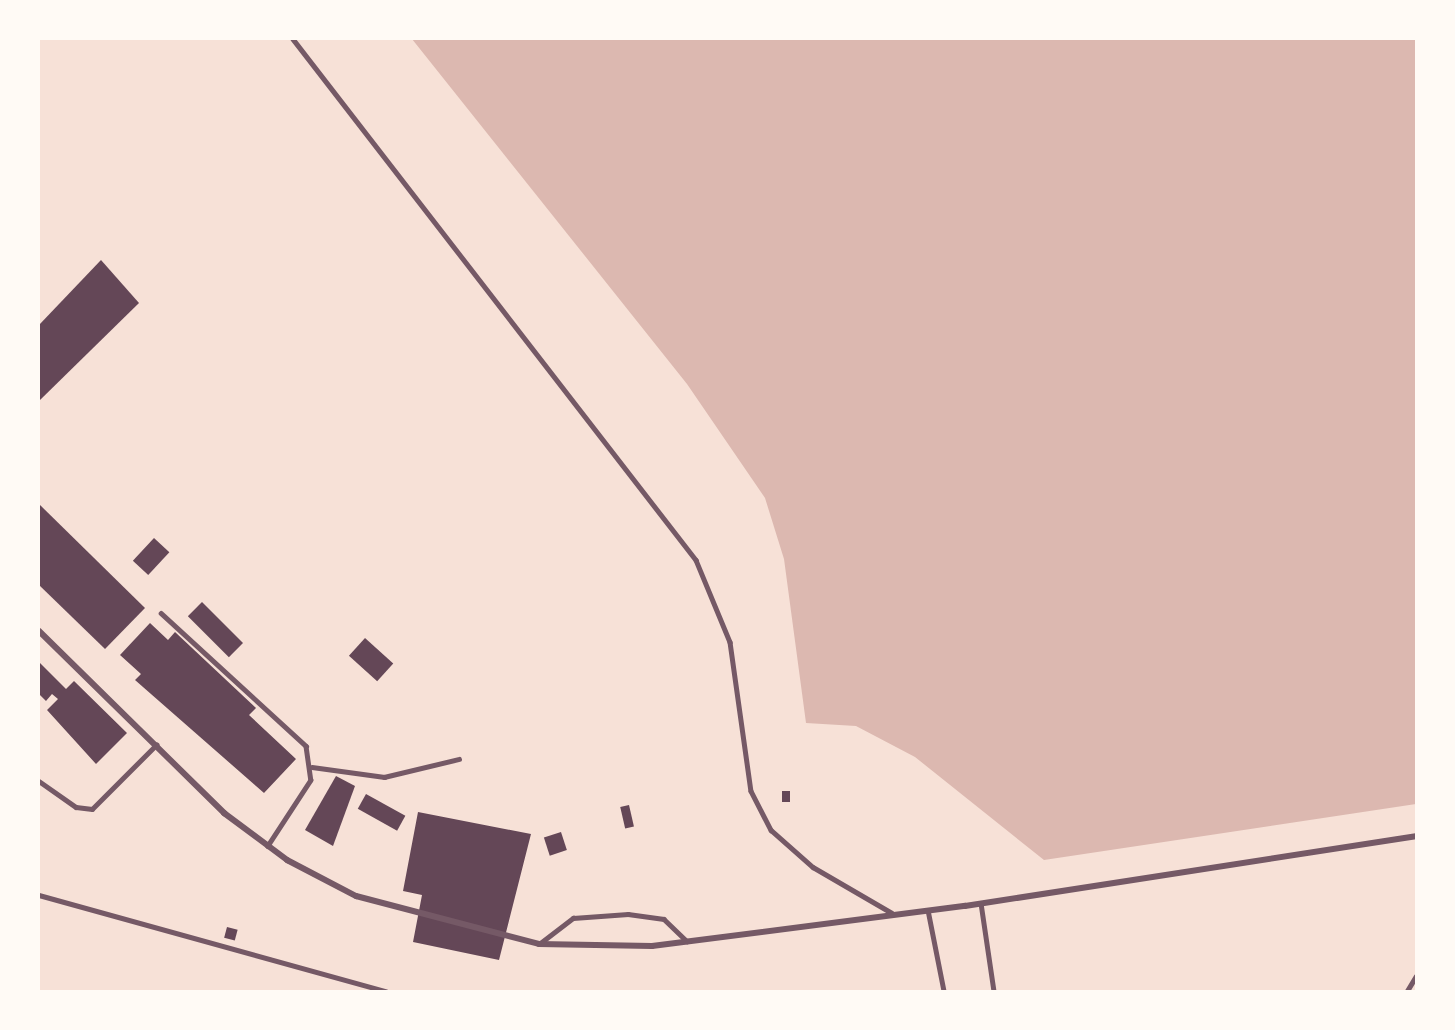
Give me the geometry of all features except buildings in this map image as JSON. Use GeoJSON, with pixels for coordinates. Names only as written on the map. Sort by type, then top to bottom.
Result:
{"type":"FeatureCollection","features":[{"type":"Feature","properties":{"kind":"street"},"geometry":{"type":"LineString","coordinates":[[39,631],[224,813],[287,860],[356,896],[539,944],[614,949],[687,941],[981,903],[1416,836]]}},
{"type":"Feature","properties":{"kind":"lane"},"geometry":{"type":"LineString","coordinates":[[293,39],[696,560],[730,642],[751,791],[771,830],[813,867],[892,914]]}},
{"type":"Feature","properties":{"kind":"lane"},"geometry":{"type":"LineString","coordinates":[[160,613],[300,738],[312,767],[306,790],[268,846]]}},
{"type":"Feature","properties":{"kind":"lane"},"geometry":{"type":"LineString","coordinates":[[39,781],[75,807],[92,809],[156,745]]}},
{"type":"Feature","properties":{"kind":"lane"},"geometry":{"type":"LineString","coordinates":[[312,767],[384,777],[459,759]]}},
{"type":"Feature","properties":{"kind":"lane"},"geometry":{"type":"LineString","coordinates":[[39,895],[386,991]]}},
{"type":"Feature","properties":{"kind":"lane"},"geometry":{"type":"LineString","coordinates":[[981,903],[994,991]]}},
{"type":"Feature","properties":{"kind":"lane"},"geometry":{"type":"LineString","coordinates":[[928,910],[944,991]]}},
{"type":"Feature","properties":{"kind":"lane"},"geometry":{"type":"LineString","coordinates":[[539,944],[573,918],[628,914],[664,920],[687,941]]}},
{"type":"Feature","properties":{"kind":"lane"},"geometry":{"type":"LineString","coordinates":[[1407,991],[1416,976]]}},
{"type":"Feature","properties":{"kind":"shaded area"},"geometry":{"type":"Polygon","coordinates":[[[412,39],[1416,39],[1416,804],[1044,860],[915,757],[856,726],[806,723],[784,559],[765,498],[687,384],[412,39]]]}}]}
